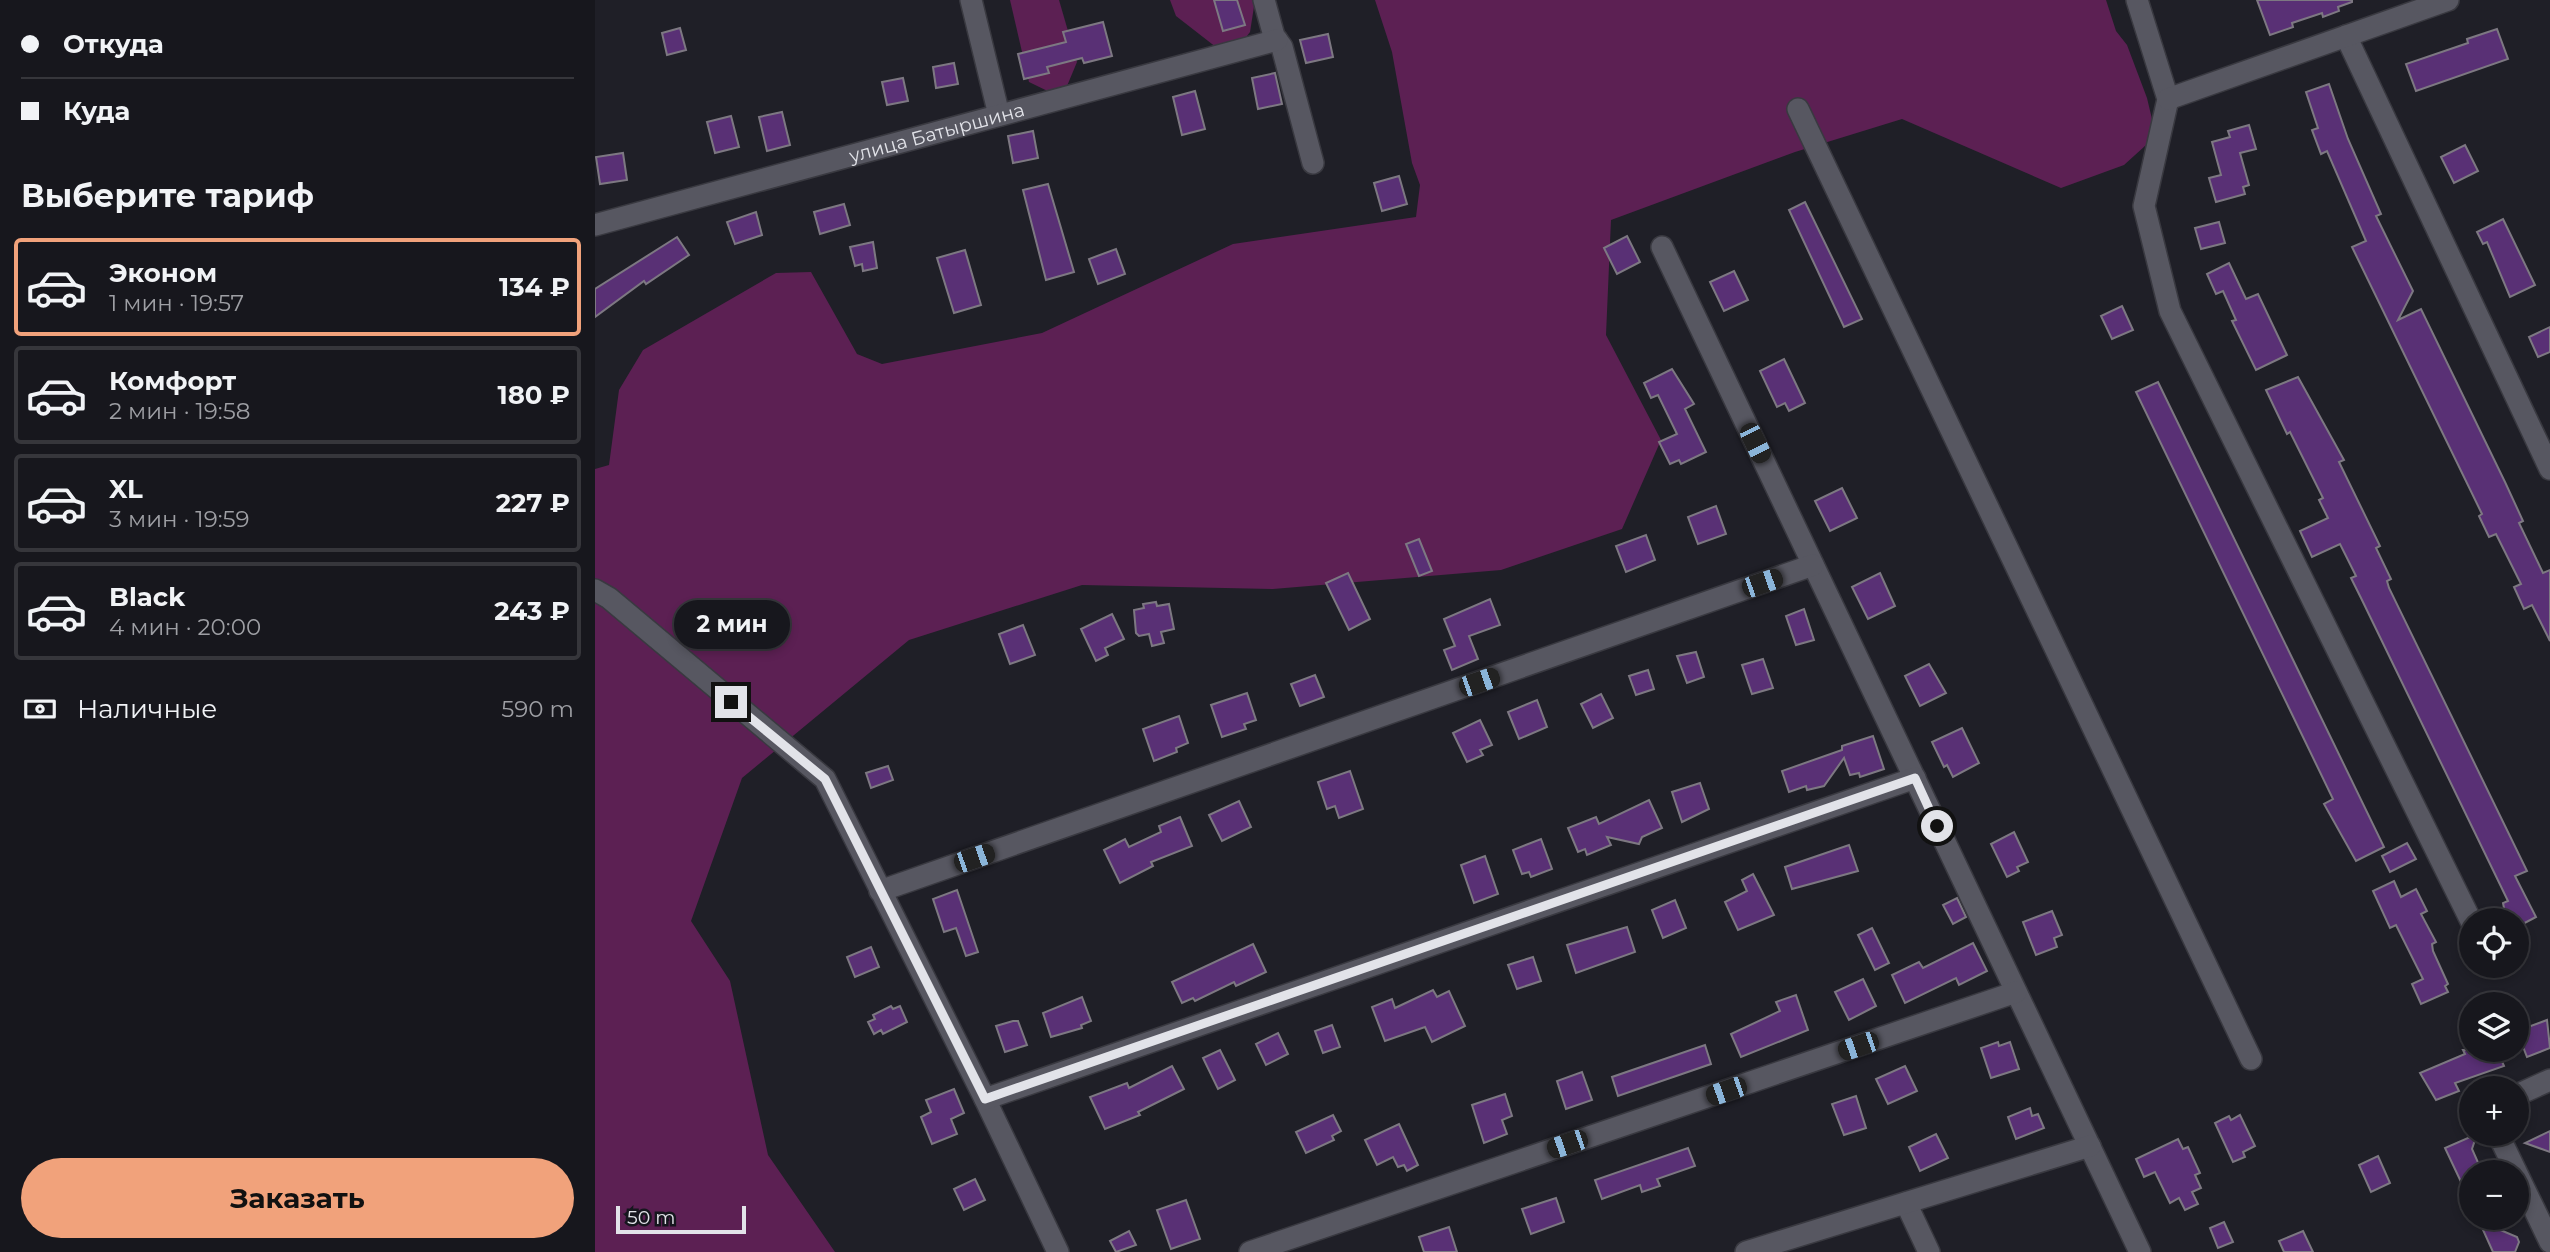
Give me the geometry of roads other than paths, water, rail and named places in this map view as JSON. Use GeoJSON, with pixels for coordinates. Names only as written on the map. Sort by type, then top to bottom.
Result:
{"type":"FeatureCollection","features":[{"type":"Feature","properties":{"kind":"street"},"geometry":{"type":"LineString","coordinates":[[971,0],[999,116]]}},
{"type":"Feature","properties":{"kind":"street"},"geometry":{"type":"LineString","coordinates":[[1264,0],[1277,40],[1282,47],[1313,163]]}},
{"type":"Feature","properties":{"kind":"street"},"geometry":{"type":"LineString","coordinates":[[2137,0],[2168,99],[2144,206],[2170,311],[2465,908]]}},
{"type":"Feature","properties":{"kind":"street"},"geometry":{"type":"LineString","coordinates":[[2168,99],[2448,0]]}},
{"type":"Feature","properties":{"kind":"street"},"geometry":{"type":"LineString","coordinates":[[2346,36],[2550,469]]}},
{"type":"Feature","properties":{"kind":"street","name":"улица Батыршина"},"geometry":{"type":"LineString","coordinates":[[595,225],[1277,40]]}},
{"type":"Feature","properties":{"kind":"street"},"geometry":{"type":"LineString","coordinates":[[1798,109],[2251,1059]]}},
{"type":"Feature","properties":{"kind":"street"},"geometry":{"type":"LineString","coordinates":[[1662,247],[2140,1252]]}},
{"type":"Feature","properties":{"kind":"street"},"geometry":{"type":"LineString","coordinates":[[880,891],[1813,565]]}},
{"type":"Feature","properties":{"kind":"street"},"geometry":{"type":"LineString","coordinates":[[595,590],[610,598],[825,779],[985,1099],[1058,1252]]}},
{"type":"Feature","properties":{"kind":"street"},"geometry":{"type":"LineString","coordinates":[[985,1099],[1915,778]]}},
{"type":"Feature","properties":{"kind":"street"},"geometry":{"type":"LineString","coordinates":[[1250,1252],[2017,992]]}},
{"type":"Feature","properties":{"kind":"street"},"geometry":{"type":"LineString","coordinates":[[2529,1090],[2550,1080]]}},
{"type":"Feature","properties":{"kind":"street"},"geometry":{"type":"LineString","coordinates":[[1746,1252],[2090,1146]]}},
{"type":"Feature","properties":{"kind":"street"},"geometry":{"type":"LineString","coordinates":[[2504,1146],[2550,1242]]}},
{"type":"Feature","properties":{"kind":"street"},"geometry":{"type":"LineString","coordinates":[[1906,1203],[1929,1252]]}}]}
